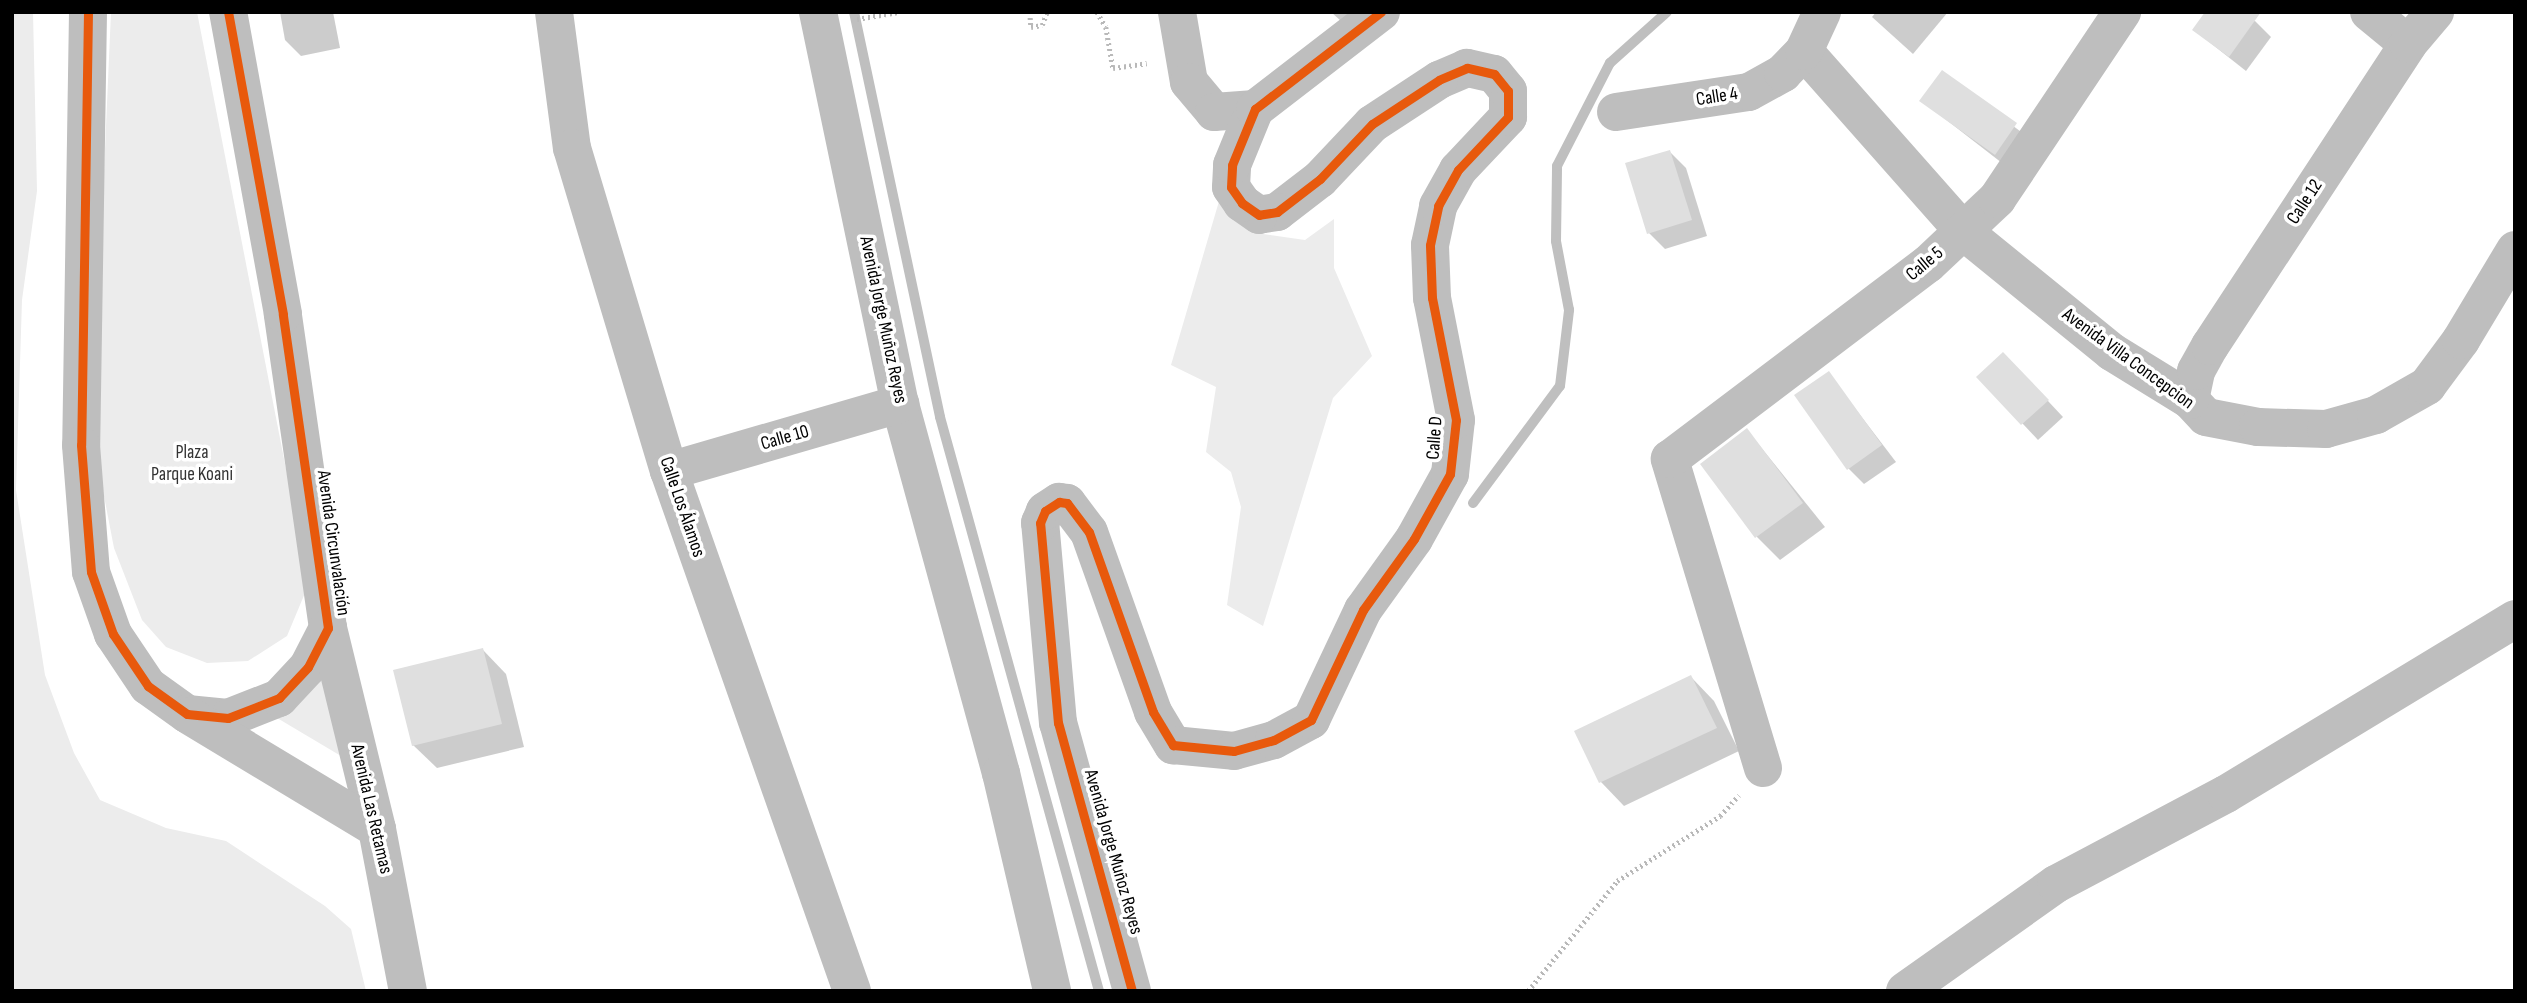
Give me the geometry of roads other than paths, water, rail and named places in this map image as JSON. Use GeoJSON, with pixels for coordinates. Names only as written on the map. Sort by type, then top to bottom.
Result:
{"type":"FeatureCollection","features":[{"type":"Feature","properties":{"kind":"street"},"geometry":{"type":"LineString","coordinates":[[88,12],[80,445],[91,572],[113,634],[148,686],[187,714],[377,829]]}},
{"type":"Feature","properties":{"kind":"street","name":"Avenida Circunvalación"},"geometry":{"type":"LineString","coordinates":[[187,714],[228,718],[279,698],[308,667],[328,628],[283,314],[228,12]]}},
{"type":"Feature","properties":{"kind":"street","name":"Calle Los Álamos"},"geometry":{"type":"LineString","coordinates":[[554,12],[572,148],[669,471],[852,991]]}},
{"type":"Feature","properties":{"kind":"street"},"geometry":{"type":"LineString","coordinates":[[1177,12],[1182,58],[1189,82],[1214,112],[1255,109],[1381,12]]}},
{"type":"Feature","properties":{"kind":"street","name":"Calle 4"},"geometry":{"type":"LineString","coordinates":[[1616,112],[1749,92],[1783,73],[1804,51],[1822,12]]}},
{"type":"Feature","properties":{"kind":"street","name":"Calle 5"},"geometry":{"type":"LineString","coordinates":[[1763,768],[1670,459],[1928,264],[1997,199],[2123,12]]}},
{"type":"Feature","properties":{"kind":"street"},"geometry":{"type":"LineString","coordinates":[[2369,12],[2408,44]]}},
{"type":"Feature","properties":{"kind":"street","name":"Calle 12"},"geometry":{"type":"LineString","coordinates":[[2190,400],[2196,371],[2210,346],[2408,44],[2435,12]]}},
{"type":"Feature","properties":{"kind":"street","name":"Avenida Jorge Muñoz Reyes"},"geometry":{"type":"LineString","coordinates":[[835,16],[900,404],[1001,772],[1052,991]]}},
{"type":"Feature","properties":{"kind":"street","name":"Avenida Villa Concepcion"},"geometry":{"type":"LineString","coordinates":[[1804,51],[1963,231],[2112,352],[2190,400],[2206,417],[2258,427],[2326,429],[2376,415],[2427,386],[2461,340],[2515,250]]}},
{"type":"Feature","properties":{"kind":"street","name":"Calle D"},"geometry":{"type":"LineString","coordinates":[[1058,723],[1040,523],[1045,511],[1059,502],[1067,503],[1089,532],[1153,712],[1173,745],[1234,751],[1275,740],[1311,720],[1363,610],[1414,539],[1450,474],[1456,420],[1432,298],[1430,245],[1438,206],[1458,170],[1508,117],[1508,91],[1494,74],[1467,68],[1439,80],[1372,124],[1298,198],[1277,212],[1259,215],[1242,203],[1231,187],[1232,165],[1255,109]]}},
{"type":"Feature","properties":{"kind":"street","name":"Calle 10"},"geometry":{"type":"LineString","coordinates":[[669,471],[900,404]]}},
{"type":"Feature","properties":{"kind":"street"},"geometry":{"type":"LineString","coordinates":[[1905,991],[2056,884],[2226,794],[2515,619]]}},
{"type":"Feature","properties":{"kind":"street","name":"Avenida Las Retamas"},"geometry":{"type":"LineString","coordinates":[[328,628],[377,829],[408,991]]}},
{"type":"Feature","properties":{"kind":"street","name":"Avenida Jorge Muñoz Reyes"},"geometry":{"type":"LineString","coordinates":[[1058,723],[1132,991]]}},
{"type":"Feature","properties":{"kind":"waterway"},"geometry":{"type":"LineString","coordinates":[[854,12],[940,417],[1099,991]]}},
{"type":"Feature","properties":{"kind":"waterway"},"geometry":{"type":"LineString","coordinates":[[1473,503],[1560,386],[1569,310],[1556,241],[1557,166],[1610,63],[1667,12]]}},
{"type":"Feature","properties":{"kind":"park label","name":"Plaza Parque Koani"},"geometry":{"type":"Point","coordinates":[192,464]}}]}
